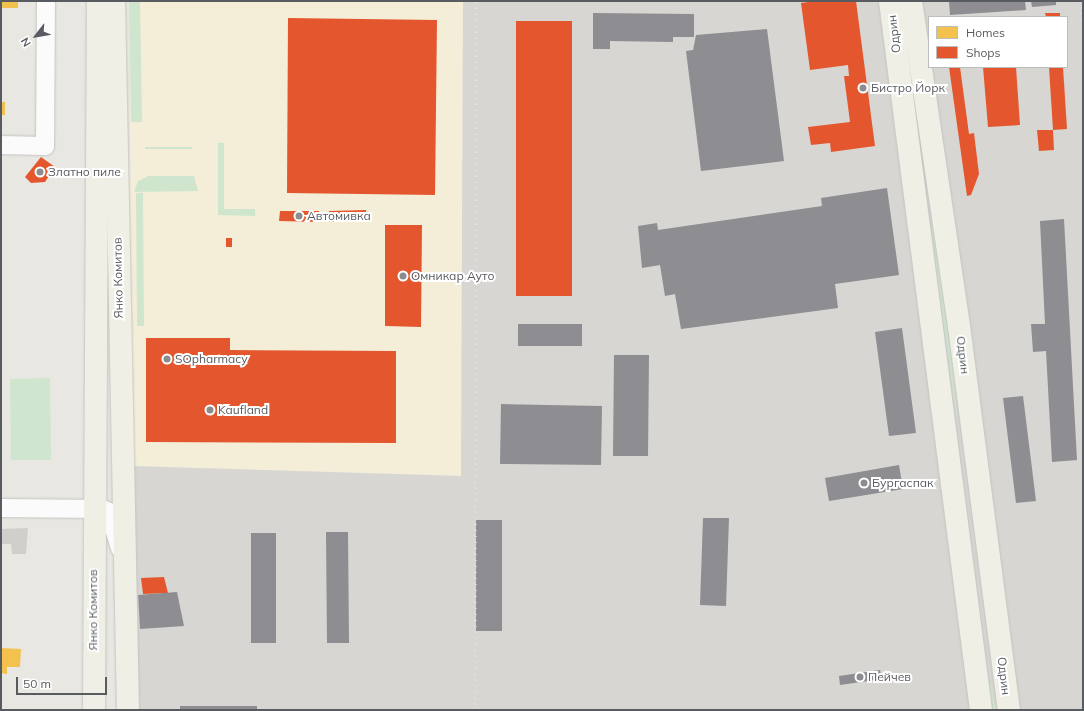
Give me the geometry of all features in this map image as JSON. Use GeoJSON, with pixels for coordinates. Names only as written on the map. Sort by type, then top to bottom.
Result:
{"type":"FeatureCollection","features":[{"type":"Feature","properties":{"kind":"main road","name":"Янко Комитов"},"geometry":{"type":"LineString","coordinates":[[94,710],[92,618],[98,1]]}},
{"type":"Feature","properties":{"kind":"main road","name":"Янко Комитов"},"geometry":{"type":"LineString","coordinates":[[114,1],[128,710]]}},
{"type":"Feature","properties":{"kind":"main road","name":"Одрин"},"geometry":{"type":"LineString","coordinates":[[890,1],[981,710]]}},
{"type":"Feature","properties":{"kind":"main road","name":"Одрин"},"geometry":{"type":"LineString","coordinates":[[911,1],[1009,710]]}},
{"type":"Feature","properties":{"kind":"main road"},"geometry":{"type":"LineString","coordinates":[[912,168],[928,182],[938,242],[948,262]]}},
{"type":"Feature","properties":{"kind":"main road"},"geometry":{"type":"LineString","coordinates":[[92,618],[104,631],[117,631],[127,625]]}},
{"type":"Feature","properties":{"kind":"street"},"geometry":{"type":"LineString","coordinates":[[1,145],[45,146],[46,1]]}},
{"type":"Feature","properties":{"kind":"street"},"geometry":{"type":"LineString","coordinates":[[1,508],[93,510]]}},
{"type":"Feature","properties":{"kind":"street","name":"Янко Комитов"},"geometry":{"type":"LineString","coordinates":[[93,510],[108,512],[124,556]]}},
{"type":"Feature","properties":{"kind":"shaded area"},"geometry":{"type":"Polygon","coordinates":[[[130,1],[463,1],[461,476],[130,466],[130,1]]]}},
{"type":"Feature","properties":{"kind":"shaded area"},"geometry":{"type":"Polygon","coordinates":[[[463,1],[1083,1],[1083,710],[131,710],[130,466],[461,476],[463,1]]]}},
{"type":"Feature","properties":{"kind":"green space"},"geometry":{"type":"Polygon","coordinates":[[[129,1],[140,1],[142,122],[131,122],[129,1]]]}},
{"type":"Feature","properties":{"kind":"green space"},"geometry":{"type":"Polygon","coordinates":[[[218,143],[224,143],[224,209],[255,209],[255,216],[218,215],[218,143]]]}},
{"type":"Feature","properties":{"kind":"green space"},"geometry":{"type":"Polygon","coordinates":[[[145,147],[192,147],[192,149],[145,149],[145,147]]]}},
{"type":"Feature","properties":{"kind":"green space"},"geometry":{"type":"Polygon","coordinates":[[[148,176],[194,176],[198,191],[134,192],[138,181],[148,176]]]}},
{"type":"Feature","properties":{"kind":"green space"},"geometry":{"type":"Polygon","coordinates":[[[136,193],[143,193],[144,326],[137,326],[136,193]]]}},
{"type":"Feature","properties":{"kind":"green space"},"geometry":{"type":"Polygon","coordinates":[[[933,228],[952,353],[958,427],[930,229],[933,228]]]}},
{"type":"Feature","properties":{"kind":"green space"},"geometry":{"type":"Polygon","coordinates":[[[50,378],[51,460],[11,460],[10,379],[50,378]]]}},
{"type":"Feature","properties":{"kind":"green space"},"geometry":{"type":"Polygon","coordinates":[[[989,684],[991,684],[996,710],[992,710],[989,684]]]}},
{"type":"Feature","properties":{"kind":"building: Homes"},"geometry":{"type":"Polygon","coordinates":[[[1,1],[18,1],[18,8],[1,8],[1,1]]]}},
{"type":"Feature","properties":{"kind":"building: Homes"},"geometry":{"type":"Polygon","coordinates":[[[1,102],[5,102],[5,115],[1,115],[1,102]]]}},
{"type":"Feature","properties":{"kind":"building: Homes"},"geometry":{"type":"Polygon","coordinates":[[[1,648],[21,649],[20,667],[7,667],[7,674],[1,673],[1,648]]]}},
{"type":"Feature","properties":{"kind":"building: Shops"},"geometry":{"type":"Polygon","coordinates":[[[816,1],[856,1],[875,146],[831,152],[830,143],[811,145],[808,127],[850,122],[844,76],[849,76],[848,65],[810,70],[801,3],[816,1]]]}},
{"type":"Feature","properties":{"kind":"building: Shops"},"geometry":{"type":"Polygon","coordinates":[[[1045,13],[1060,13],[1060,16],[1046,16],[1045,13]]]}},
{"type":"Feature","properties":{"kind":"building: Shops"},"geometry":{"type":"Polygon","coordinates":[[[288,18],[437,20],[435,195],[287,193],[288,18]]]}},
{"type":"Feature","properties":{"kind":"building: Shops"},"geometry":{"type":"Polygon","coordinates":[[[516,21],[572,21],[572,296],[516,296],[516,21]]]}},
{"type":"Feature","properties":{"kind":"building: Shops"},"geometry":{"type":"Polygon","coordinates":[[[949,68],[960,68],[969,134],[974,133],[979,174],[971,195],[967,196],[949,68]]]}},
{"type":"Feature","properties":{"kind":"building: Shops"},"geometry":{"type":"Polygon","coordinates":[[[983,68],[1016,68],[1020,125],[988,127],[983,68]]]}},
{"type":"Feature","properties":{"kind":"building: Shops"},"geometry":{"type":"Polygon","coordinates":[[[1049,68],[1063,68],[1067,129],[1053,130],[1049,68]]]}},
{"type":"Feature","properties":{"kind":"building: Shops"},"geometry":{"type":"Polygon","coordinates":[[[1037,130],[1053,130],[1054,150],[1039,151],[1037,130]]]}},
{"type":"Feature","properties":{"kind":"building: Shops","name":"Златно пиле"},"geometry":{"type":"Polygon","coordinates":[[[41,157],[55,167],[45,182],[31,183],[25,177],[41,157]]]}},
{"type":"Feature","properties":{"kind":"building: Shops","name":"Автомивка"},"geometry":{"type":"Polygon","coordinates":[[[366,210],[366,221],[329,222],[329,211],[366,210]]]}},
{"type":"Feature","properties":{"kind":"building: Shops","name":"Автомивка"},"geometry":{"type":"Polygon","coordinates":[[[280,211],[319,211],[319,222],[279,221],[280,211]]]}},
{"type":"Feature","properties":{"kind":"building: Shops","name":"Омникар Ауто"},"geometry":{"type":"Polygon","coordinates":[[[385,225],[422,225],[421,327],[385,326],[385,225]]]}},
{"type":"Feature","properties":{"kind":"building: Shops"},"geometry":{"type":"Polygon","coordinates":[[[226,238],[232,238],[232,247],[226,247],[226,238]]]}},
{"type":"Feature","properties":{"kind":"building: Shops"},"geometry":{"type":"Polygon","coordinates":[[[146,338],[230,338],[230,350],[396,351],[396,443],[146,442],[146,338]]]}},
{"type":"Feature","properties":{"kind":"building: Shops"},"geometry":{"type":"Polygon","coordinates":[[[164,577],[168,593],[143,594],[141,578],[164,577]]]}},
{"type":"Feature","properties":{"kind":"building: Industry"},"geometry":{"type":"Polygon","coordinates":[[[949,1],[1025,1],[1026,10],[950,15],[949,1]]]}},
{"type":"Feature","properties":{"kind":"building: Industry"},"geometry":{"type":"Polygon","coordinates":[[[1031,1],[1056,1],[1056,5],[1032,7],[1031,1]]]}},
{"type":"Feature","properties":{"kind":"building: Industry"},"geometry":{"type":"Polygon","coordinates":[[[593,13],[694,14],[694,37],[673,37],[673,42],[610,41],[610,49],[593,49],[593,13]]]}},
{"type":"Feature","properties":{"kind":"building: Industry"},"geometry":{"type":"Polygon","coordinates":[[[767,29],[784,161],[701,171],[686,51],[693,50],[696,35],[767,29]]]}},
{"type":"Feature","properties":{"kind":"building: Industry"},"geometry":{"type":"Polygon","coordinates":[[[887,188],[899,275],[835,284],[838,308],[681,329],[675,294],[665,296],[660,265],[642,268],[638,226],[657,223],[658,230],[822,206],[821,198],[887,188]]]}},
{"type":"Feature","properties":{"kind":"building: Industry"},"geometry":{"type":"Polygon","coordinates":[[[1064,219],[1077,460],[1052,462],[1046,351],[1033,352],[1031,324],[1045,324],[1040,221],[1064,219]]]}},
{"type":"Feature","properties":{"kind":"building: Industry"},"geometry":{"type":"Polygon","coordinates":[[[518,324],[582,324],[582,346],[518,346],[518,324]]]}},
{"type":"Feature","properties":{"kind":"building: Industry"},"geometry":{"type":"Polygon","coordinates":[[[902,328],[916,433],[889,436],[875,332],[902,328]]]}},
{"type":"Feature","properties":{"kind":"building: Industry"},"geometry":{"type":"Polygon","coordinates":[[[614,355],[649,355],[648,456],[613,456],[614,355]]]}},
{"type":"Feature","properties":{"kind":"building: Industry"},"geometry":{"type":"Polygon","coordinates":[[[1023,396],[1036,501],[1016,503],[1003,398],[1023,396]]]}},
{"type":"Feature","properties":{"kind":"building: Industry"},"geometry":{"type":"Polygon","coordinates":[[[501,404],[602,406],[601,465],[500,464],[501,404]]]}},
{"type":"Feature","properties":{"kind":"building: Industry","name":"Бургаспак"},"geometry":{"type":"Polygon","coordinates":[[[899,465],[903,489],[829,501],[825,478],[899,465]]]}},
{"type":"Feature","properties":{"kind":"building: Industry"},"geometry":{"type":"Polygon","coordinates":[[[703,518],[729,518],[726,606],[700,605],[703,518]]]}},
{"type":"Feature","properties":{"kind":"building: Industry"},"geometry":{"type":"Polygon","coordinates":[[[476,520],[502,520],[502,631],[476,631],[476,520]]]}},
{"type":"Feature","properties":{"kind":"building: Industry"},"geometry":{"type":"Polygon","coordinates":[[[326,532],[348,532],[349,643],[327,643],[326,532]]]}},
{"type":"Feature","properties":{"kind":"building: Industry"},"geometry":{"type":"Polygon","coordinates":[[[251,533],[276,533],[276,643],[251,643],[251,533]]]}},
{"type":"Feature","properties":{"kind":"building: Industry"},"geometry":{"type":"Polygon","coordinates":[[[177,592],[184,626],[140,629],[138,595],[177,592]]]}},
{"type":"Feature","properties":{"kind":"building: Industry","name":"Пейчев"},"geometry":{"type":"Polygon","coordinates":[[[880,670],[882,679],[840,685],[839,676],[880,670]]]}},
{"type":"Feature","properties":{"kind":"building: Industry"},"geometry":{"type":"Polygon","coordinates":[[[180,706],[257,706],[257,710],[180,710],[180,706]]]}},
{"type":"Feature","properties":{"kind":"building: Other"},"geometry":{"type":"Polygon","coordinates":[[[28,528],[26,554],[12,554],[11,544],[1,544],[1,529],[28,528]]]}},
{"type":"Feature","properties":{"kind":"railway"},"geometry":{"type":"LineString","coordinates":[[475,710],[476,1]]}},
{"type":"Feature","properties":{"kind":"railway"},"geometry":{"type":"LineString","coordinates":[[1081,1],[1083,36]]}},
{"type":"Feature","properties":{"kind":"place","name":"Бистро Йорк"},"geometry":{"type":"Point","coordinates":[863,88]}},
{"type":"Feature","properties":{"kind":"place","name":"Златно пиле"},"geometry":{"type":"Point","coordinates":[40,172]}},
{"type":"Feature","properties":{"kind":"place","name":"Автомивка"},"geometry":{"type":"Point","coordinates":[299,216]}},
{"type":"Feature","properties":{"kind":"place","name":"Омникар Ауто"},"geometry":{"type":"Point","coordinates":[403,276]}},
{"type":"Feature","properties":{"kind":"place","name":"SOpharmacy"},"geometry":{"type":"Point","coordinates":[167,359]}},
{"type":"Feature","properties":{"kind":"place","name":"Kaufland"},"geometry":{"type":"Point","coordinates":[210,410]}},
{"type":"Feature","properties":{"kind":"place","name":"Бургаспак"},"geometry":{"type":"Point","coordinates":[864,483]}},
{"type":"Feature","properties":{"kind":"place","name":"Пейчев"},"geometry":{"type":"Point","coordinates":[860,677]}}]}
